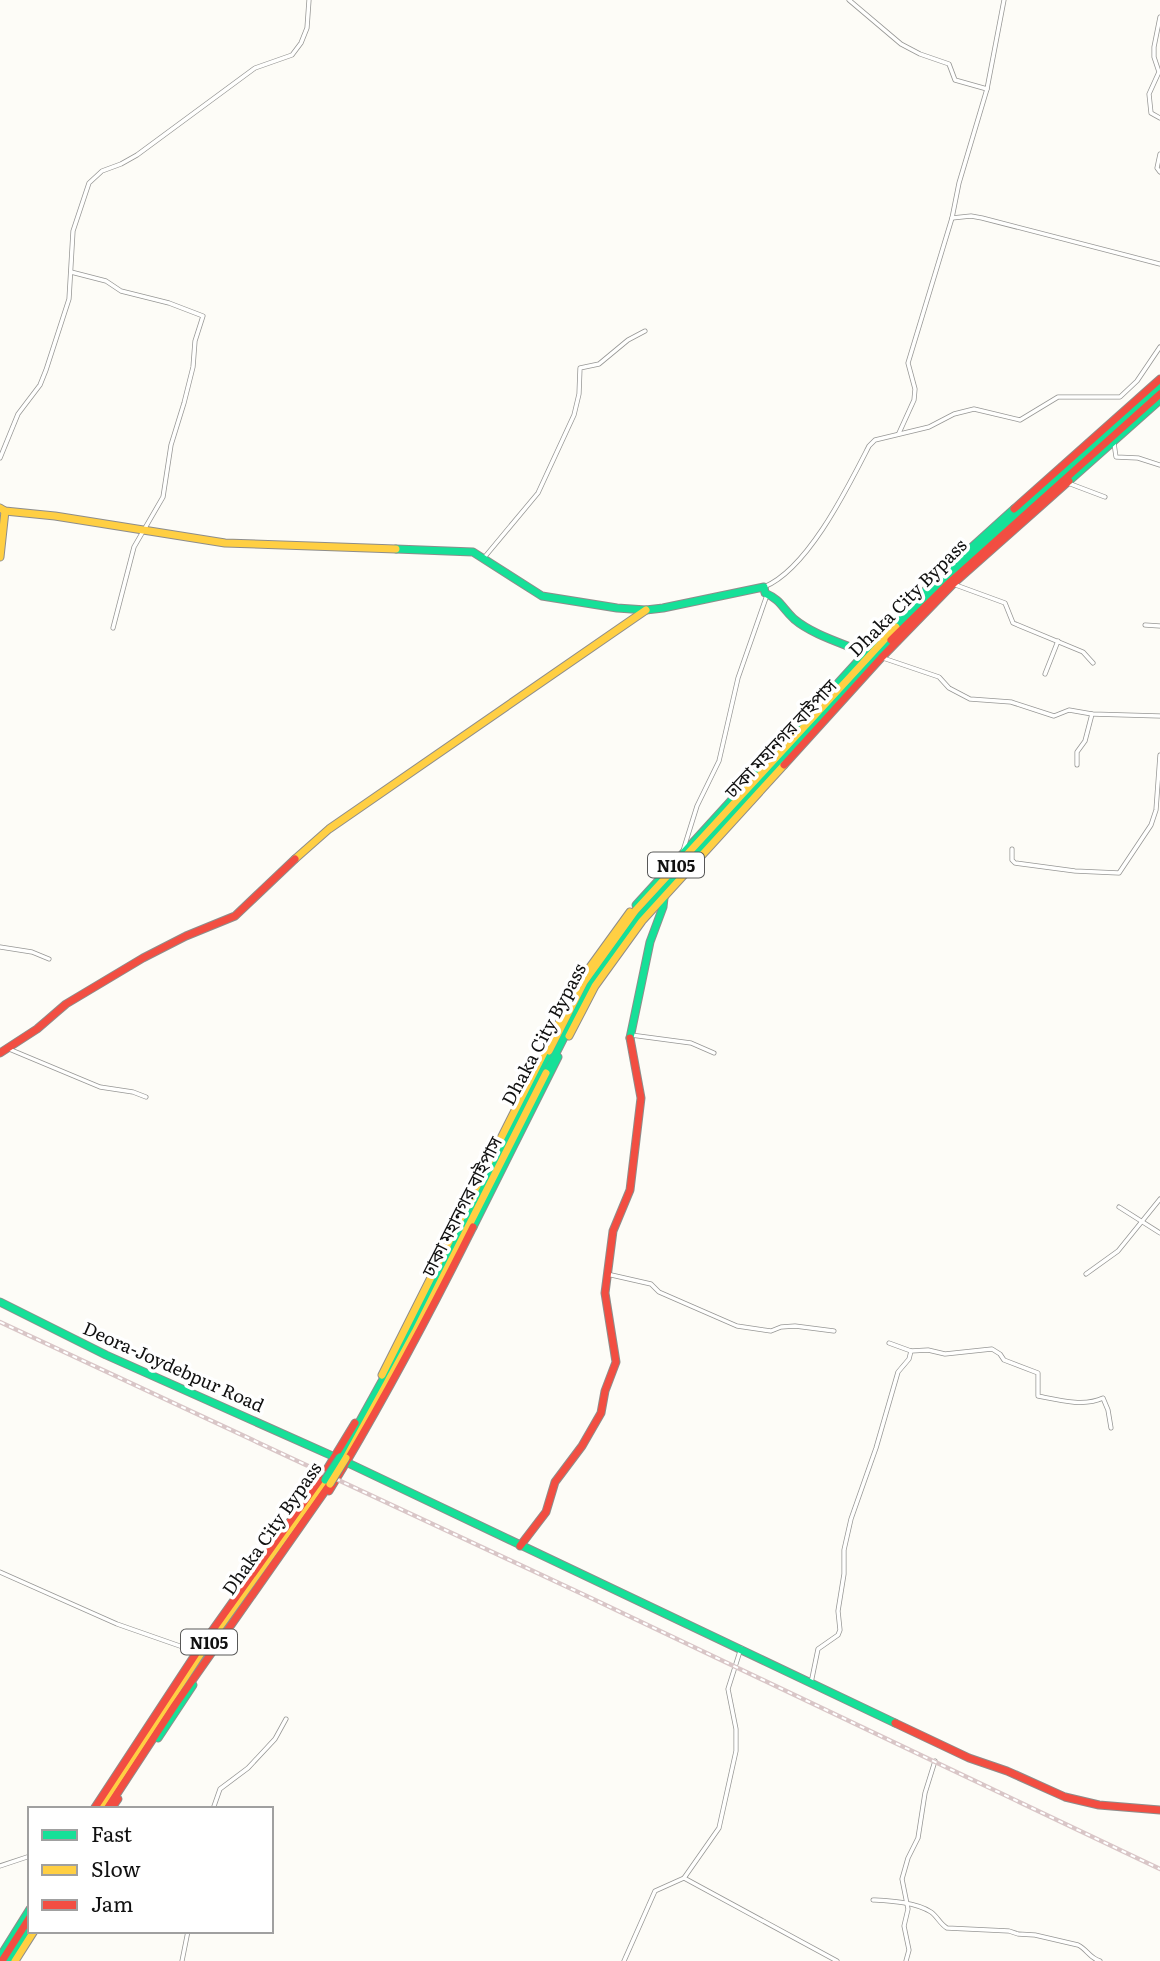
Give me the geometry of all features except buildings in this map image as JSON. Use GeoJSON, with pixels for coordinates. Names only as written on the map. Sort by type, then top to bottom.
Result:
{"type":"FeatureCollection","features":[{"type":"Feature","properties":{"kind":"main road"},"geometry":{"type":"LineString","coordinates":[[97,1807],[197,1652],[342,1459],[580,981],[632,909],[865,653],[942,574],[1160,379]]}},
{"type":"Feature","properties":{"kind":"main road","name":"Dhaka City Bypass"},"geometry":{"type":"LineString","coordinates":[[342,1459],[407,1336],[584,982],[635,911],[874,650],[927,596],[1160,385]]}},
{"type":"Feature","properties":{"kind":"main road","name":"ঢাকা মহানগর বাইপাস"},"geometry":{"type":"LineString","coordinates":[[110,1807],[182,1694],[342,1459],[415,1332],[591,984],[617,945],[654,900],[894,637],[950,582],[1160,394]]}},
{"type":"Feature","properties":{"kind":"main road"},"geometry":{"type":"LineString","coordinates":[[110,1807],[342,1459],[419,1335],[595,986],[642,921],[881,658],[953,584],[1160,400]]}},
{"type":"Feature","properties":{"kind":"main road"},"geometry":{"type":"LineString","coordinates":[[0,557],[2,510],[225,543],[290,547],[310,545],[361,549],[465,550],[542,596],[646,610],[766,591],[778,599],[793,618],[807,627],[865,653]]}},
{"type":"Feature","properties":{"kind":"main road"},"geometry":{"type":"LineString","coordinates":[[0,1053],[37,1029],[61,1008],[143,958],[186,936],[235,916],[330,829],[646,610]]}},
{"type":"Feature","properties":{"kind":"main road"},"geometry":{"type":"LineString","coordinates":[[520,1546],[546,1512],[555,1482],[582,1446],[601,1413],[616,1358],[607,1314],[607,1274],[613,1231],[630,1191],[641,1098],[630,1034],[650,942],[664,897]]}},
{"type":"Feature","properties":{"kind":"main road","name":"Deora-Joydebpur Road"},"geometry":{"type":"LineString","coordinates":[[0,1302],[106,1355],[342,1459],[978,1762],[1007,1771],[1051,1792],[1099,1805],[1160,1810]]}},
{"type":"Feature","properties":{"kind":"main road","name":"Dhaka City Bypass"},"geometry":{"type":"LineString","coordinates":[[97,1807],[201,1653],[327,1482]]}},
{"type":"Feature","properties":{"kind":"main road"},"geometry":{"type":"LineString","coordinates":[[1,1959],[28,1912]]}},
{"type":"Feature","properties":{"kind":"main road"},"geometry":{"type":"LineString","coordinates":[[1,1959],[28,1920]]}},
{"type":"Feature","properties":{"kind":"main road"},"geometry":{"type":"LineString","coordinates":[[9,1961],[30,1933]]}},
{"type":"Feature","properties":{"kind":"main road"},"geometry":{"type":"LineString","coordinates":[[15,1961],[30,1933]]}},
{"type":"Feature","properties":{"kind":"street"},"geometry":{"type":"LineString","coordinates":[[0,458],[18,414],[40,385],[47,370],[69,299],[74,231],[80,204],[89,183],[102,171],[137,155],[255,68],[292,55],[307,28],[309,0]]}},
{"type":"Feature","properties":{"kind":"street"},"geometry":{"type":"LineString","coordinates":[[849,0],[901,44],[950,64],[955,80],[987,89]]}},
{"type":"Feature","properties":{"kind":"street"},"geometry":{"type":"LineString","coordinates":[[900,433],[908,416],[915,388],[908,363],[952,218],[959,183],[987,89],[1004,0]]}},
{"type":"Feature","properties":{"kind":"street"},"geometry":{"type":"LineString","coordinates":[[1160,17],[1154,47],[1159,72],[1149,100],[1151,113],[1160,118]]}},
{"type":"Feature","properties":{"kind":"street"},"geometry":{"type":"LineString","coordinates":[[1160,154],[1157,168],[1160,172]]}},
{"type":"Feature","properties":{"kind":"street"},"geometry":{"type":"LineString","coordinates":[[952,218],[982,218],[1160,264]]}},
{"type":"Feature","properties":{"kind":"street"},"geometry":{"type":"LineString","coordinates":[[71,272],[106,281],[121,291],[169,303],[203,316],[195,341],[193,367],[171,445],[163,497],[130,558],[113,628]]}},
{"type":"Feature","properties":{"kind":"street"},"geometry":{"type":"LineString","coordinates":[[483,559],[538,493],[574,415],[579,394],[580,368],[599,364],[628,340],[645,331]]}},
{"type":"Feature","properties":{"kind":"street"},"geometry":{"type":"LineString","coordinates":[[682,853],[697,806],[719,761],[738,678],[766,591],[801,558],[847,491],[872,442],[880,437],[929,427],[968,410],[1020,420],[1058,397],[1120,397],[1138,381],[1160,347]]}},
{"type":"Feature","properties":{"kind":"street"},"geometry":{"type":"LineString","coordinates":[[1114,441],[1116,457],[1138,458],[1160,465]]}},
{"type":"Feature","properties":{"kind":"street"},"geometry":{"type":"LineString","coordinates":[[1068,483],[1105,497]]}},
{"type":"Feature","properties":{"kind":"street"},"geometry":{"type":"LineString","coordinates":[[953,584],[1005,604],[1011,622],[1083,652],[1093,663]]}},
{"type":"Feature","properties":{"kind":"street"},"geometry":{"type":"LineString","coordinates":[[1145,625],[1160,626]]}},
{"type":"Feature","properties":{"kind":"street"},"geometry":{"type":"LineString","coordinates":[[1045,674],[1058,641]]}},
{"type":"Feature","properties":{"kind":"street"},"geometry":{"type":"LineString","coordinates":[[881,658],[939,677],[949,688],[970,699],[1003,701],[1054,716],[1067,710],[1092,714],[1160,716]]}},
{"type":"Feature","properties":{"kind":"street"},"geometry":{"type":"LineString","coordinates":[[1077,765],[1077,752],[1085,741],[1092,714]]}},
{"type":"Feature","properties":{"kind":"street"},"geometry":{"type":"LineString","coordinates":[[1012,849],[1015,863],[1119,873],[1151,825],[1156,810],[1160,755]]}},
{"type":"Feature","properties":{"kind":"street"},"geometry":{"type":"LineString","coordinates":[[0,947],[32,952],[49,959]]}},
{"type":"Feature","properties":{"kind":"street"},"geometry":{"type":"LineString","coordinates":[[630,1034],[691,1043],[714,1053]]}},
{"type":"Feature","properties":{"kind":"street"},"geometry":{"type":"LineString","coordinates":[[9,1049],[100,1087],[133,1092],[146,1097]]}},
{"type":"Feature","properties":{"kind":"street"},"geometry":{"type":"LineString","coordinates":[[1086,1274],[1118,1251],[1160,1199]]}},
{"type":"Feature","properties":{"kind":"street"},"geometry":{"type":"LineString","coordinates":[[1119,1208],[1160,1233]]}},
{"type":"Feature","properties":{"kind":"street"},"geometry":{"type":"LineString","coordinates":[[607,1274],[651,1284],[659,1292],[737,1326],[771,1331],[796,1326],[834,1331]]}},
{"type":"Feature","properties":{"kind":"street"},"geometry":{"type":"LineString","coordinates":[[889,1343],[911,1351],[928,1350],[945,1354],[992,1349],[1004,1360],[1038,1373],[1038,1396],[1075,1402],[1095,1402],[1103,1398],[1111,1428]]}},
{"type":"Feature","properties":{"kind":"street"},"geometry":{"type":"LineString","coordinates":[[811,1683],[818,1649],[838,1635],[840,1630],[838,1611],[844,1574],[844,1550],[851,1519],[876,1448],[898,1372],[909,1359],[911,1351]]}},
{"type":"Feature","properties":{"kind":"street"},"geometry":{"type":"LineString","coordinates":[[0,1572],[117,1624],[197,1652]]}},
{"type":"Feature","properties":{"kind":"street"},"geometry":{"type":"LineString","coordinates":[[624,1961],[655,1891],[684,1878],[717,1833],[736,1751],[736,1728],[729,1689],[741,1648]]}},
{"type":"Feature","properties":{"kind":"street"},"geometry":{"type":"LineString","coordinates":[[214,1807],[220,1789],[248,1768],[275,1739],[286,1719]]}},
{"type":"Feature","properties":{"kind":"street"},"geometry":{"type":"LineString","coordinates":[[906,1961],[909,1950],[904,1926],[908,1909],[902,1879],[918,1838],[925,1793],[935,1761]]}},
{"type":"Feature","properties":{"kind":"street"},"geometry":{"type":"LineString","coordinates":[[0,1866],[28,1857]]}},
{"type":"Feature","properties":{"kind":"street"},"geometry":{"type":"LineString","coordinates":[[684,1878],[837,1961]]}},
{"type":"Feature","properties":{"kind":"street"},"geometry":{"type":"LineString","coordinates":[[873,1900],[906,1903],[932,1912],[942,1926],[947,1928],[1009,1930],[1078,1945],[1083,1947],[1092,1959],[1100,1961]]}},
{"type":"Feature","properties":{"kind":"street"},"geometry":{"type":"LineString","coordinates":[[182,1961],[188,1933]]}},
{"type":"Feature","properties":{"kind":"railway"},"geometry":{"type":"LineString","coordinates":[[0,1322],[593,1599],[1160,1869]]}},
{"type":"Feature","properties":{"kind":"traffic: fast"},"geometry":{"type":"LineString","coordinates":[[896,627],[945,578],[1160,385]]}},
{"type":"Feature","properties":{"kind":"traffic: fast"},"geometry":{"type":"LineString","coordinates":[[1069,481],[1160,400]]}},
{"type":"Feature","properties":{"kind":"traffic: fast"},"geometry":{"type":"LineString","coordinates":[[636,905],[889,627],[942,574],[1014,509]]}},
{"type":"Feature","properties":{"kind":"traffic: fast"},"geometry":{"type":"LineString","coordinates":[[396,549],[473,552],[542,596],[617,608],[663,608],[764,587],[765,593],[778,601],[802,625],[865,653]]}},
{"type":"Feature","properties":{"kind":"traffic: fast"},"geometry":{"type":"LineString","coordinates":[[546,1073],[591,984],[639,917],[891,640]]}},
{"type":"Feature","properties":{"kind":"traffic: fast"},"geometry":{"type":"LineString","coordinates":[[630,1038],[650,942],[664,898]]}},
{"type":"Feature","properties":{"kind":"traffic: fast"},"geometry":{"type":"LineString","coordinates":[[340,1457],[407,1336],[549,1051]]}},
{"type":"Feature","properties":{"kind":"traffic: fast"},"geometry":{"type":"LineString","coordinates":[[473,1227],[558,1057]]}},
{"type":"Feature","properties":{"kind":"traffic: fast"},"geometry":{"type":"LineString","coordinates":[[0,1302],[106,1355],[337,1458]]}},
{"type":"Feature","properties":{"kind":"traffic: fast"},"geometry":{"type":"LineString","coordinates":[[325,1480],[340,1457]]}},
{"type":"Feature","properties":{"kind":"traffic: fast"},"geometry":{"type":"LineString","coordinates":[[346,1462],[895,1723]]}},
{"type":"Feature","properties":{"kind":"traffic: fast"},"geometry":{"type":"LineString","coordinates":[[158,1738],[193,1685]]}},
{"type":"Feature","properties":{"kind":"traffic: fast"},"geometry":{"type":"LineString","coordinates":[[0,1957],[28,1912]]}},
{"type":"Feature","properties":{"kind":"traffic: fast"},"geometry":{"type":"LineString","coordinates":[[9,1961],[28,1932]]}},
{"type":"Feature","properties":{"kind":"traffic: slow"},"geometry":{"type":"LineString","coordinates":[[0,508],[5,511],[55,516],[225,543],[396,549]]}},
{"type":"Feature","properties":{"kind":"traffic: slow"},"geometry":{"type":"LineString","coordinates":[[0,557],[5,511]]}},
{"type":"Feature","properties":{"kind":"traffic: slow"},"geometry":{"type":"LineString","coordinates":[[295,859],[329,829],[646,610]]}},
{"type":"Feature","properties":{"kind":"traffic: slow"},"geometry":{"type":"LineString","coordinates":[[549,1051],[584,982],[635,911],[896,627]]}},
{"type":"Feature","properties":{"kind":"traffic: slow"},"geometry":{"type":"LineString","coordinates":[[569,1036],[595,986],[642,921],[784,765]]}},
{"type":"Feature","properties":{"kind":"traffic: slow"},"geometry":{"type":"LineString","coordinates":[[382,1375],[580,981],[630,912]]}},
{"type":"Feature","properties":{"kind":"traffic: slow"},"geometry":{"type":"LineString","coordinates":[[346,1458],[415,1332],[546,1073]]}},
{"type":"Feature","properties":{"kind":"traffic: slow"},"geometry":{"type":"LineString","coordinates":[[330,1484],[346,1458]]}},
{"type":"Feature","properties":{"kind":"traffic: slow"},"geometry":{"type":"LineString","coordinates":[[100,1807],[201,1653],[325,1480]]}},
{"type":"Feature","properties":{"kind":"traffic: slow"},"geometry":{"type":"LineString","coordinates":[[15,1961],[33,1933]]}},
{"type":"Feature","properties":{"kind":"traffic: jam"},"geometry":{"type":"LineString","coordinates":[[1014,509],[1160,379]]}},
{"type":"Feature","properties":{"kind":"traffic: jam"},"geometry":{"type":"LineString","coordinates":[[891,640],[950,582],[1160,394]]}},
{"type":"Feature","properties":{"kind":"traffic: jam"},"geometry":{"type":"LineString","coordinates":[[784,765],[881,658],[953,584],[1069,481]]}},
{"type":"Feature","properties":{"kind":"traffic: jam"},"geometry":{"type":"LineString","coordinates":[[0,1053],[37,1029],[66,1004],[143,958],[186,936],[235,916],[295,859]]}},
{"type":"Feature","properties":{"kind":"traffic: jam"},"geometry":{"type":"LineString","coordinates":[[520,1546],[546,1512],[555,1482],[582,1446],[601,1413],[605,1391],[616,1362],[605,1293],[613,1231],[630,1190],[641,1098],[630,1038]]}},
{"type":"Feature","properties":{"kind":"traffic: jam"},"geometry":{"type":"LineString","coordinates":[[329,1491],[404,1360],[473,1227]]}},
{"type":"Feature","properties":{"kind":"traffic: jam"},"geometry":{"type":"LineString","coordinates":[[95,1807],[197,1652],[324,1474],[355,1423]]}},
{"type":"Feature","properties":{"kind":"traffic: jam"},"geometry":{"type":"LineString","coordinates":[[108,1807],[175,1705],[330,1484]]}},
{"type":"Feature","properties":{"kind":"traffic: jam"},"geometry":{"type":"LineString","coordinates":[[895,1723],[969,1758],[1007,1771],[1065,1797],[1099,1805],[1160,1810]]}},
{"type":"Feature","properties":{"kind":"traffic: jam"},"geometry":{"type":"LineString","coordinates":[[112,1807],[118,1799]]}},
{"type":"Feature","properties":{"kind":"traffic: jam"},"geometry":{"type":"LineString","coordinates":[[2,1961],[28,1920]]}}]}
